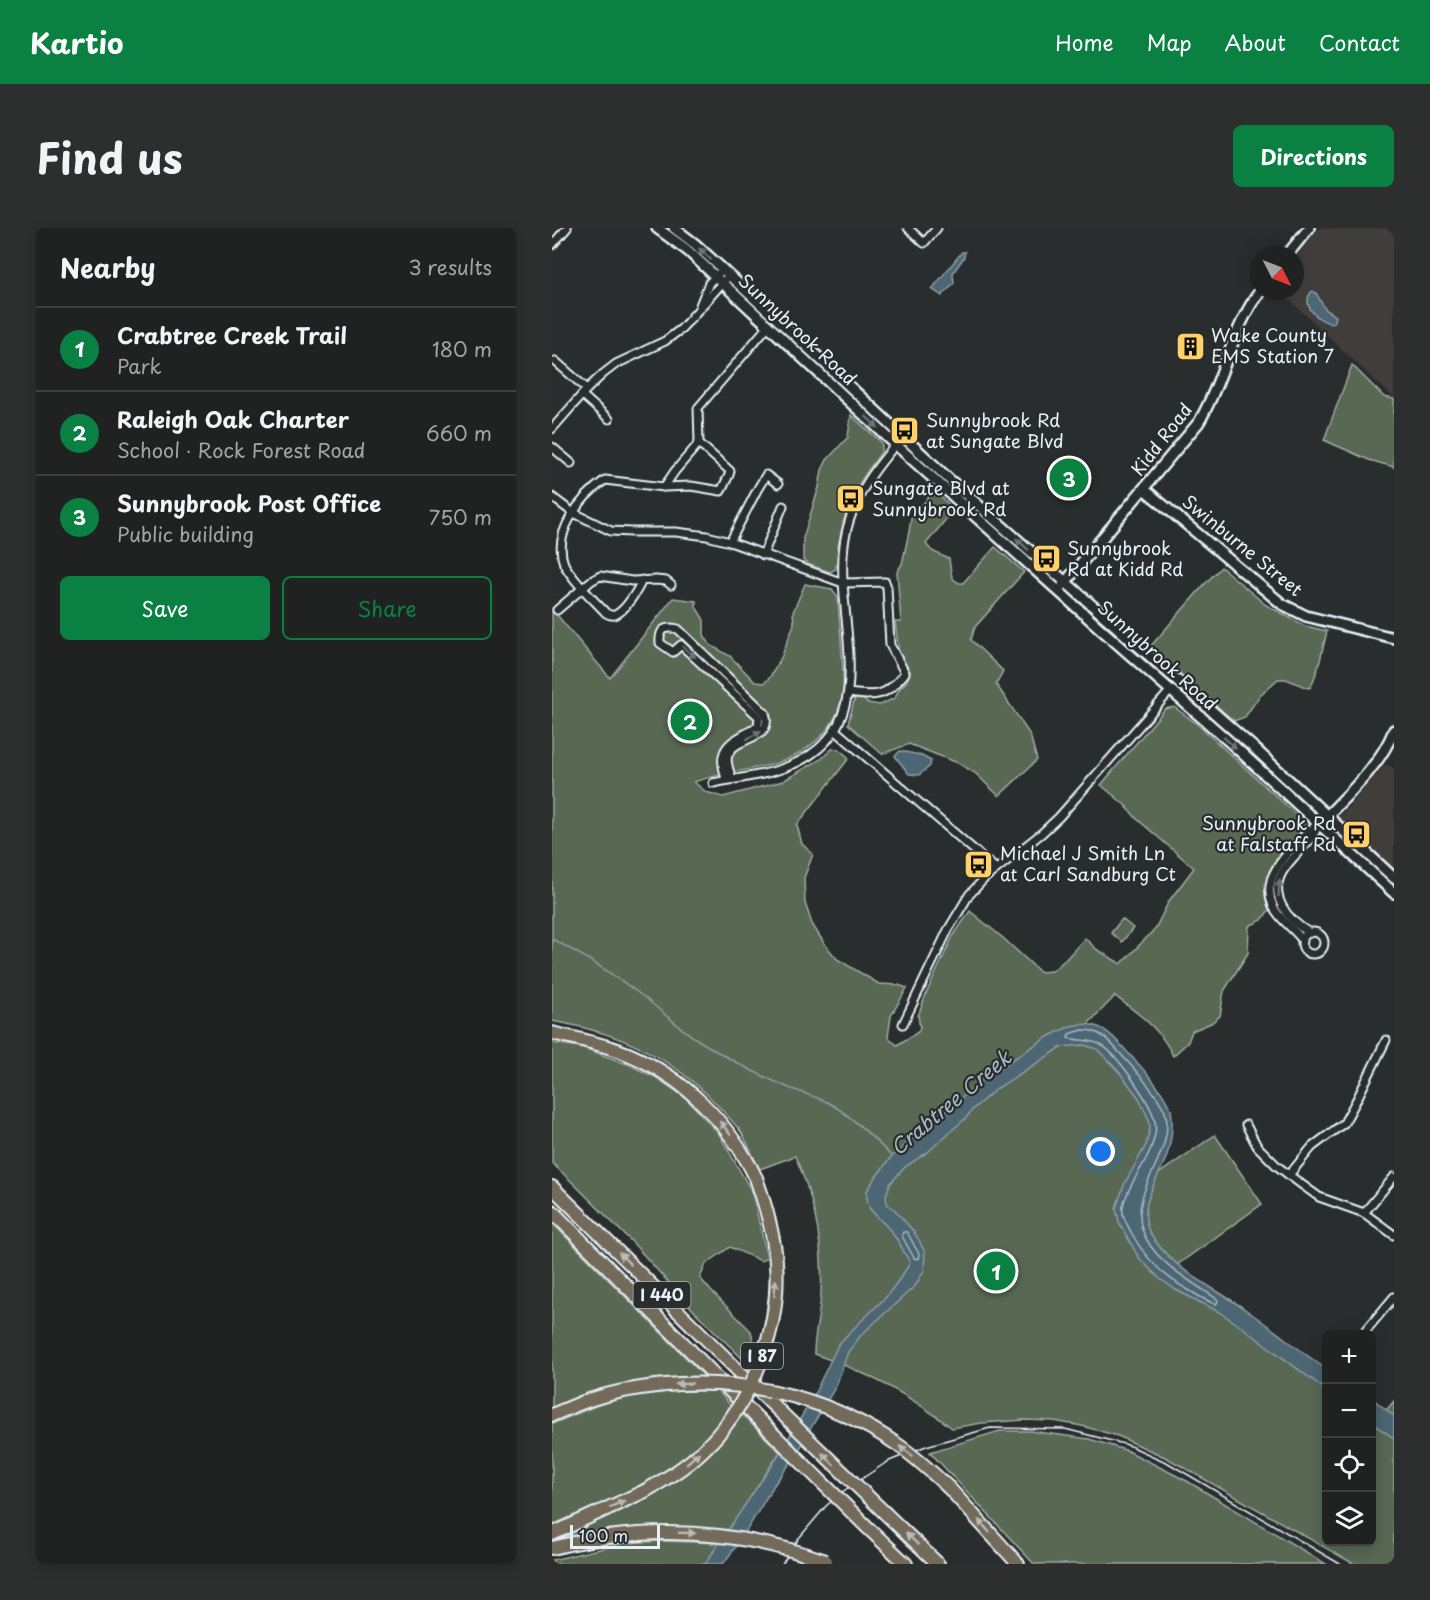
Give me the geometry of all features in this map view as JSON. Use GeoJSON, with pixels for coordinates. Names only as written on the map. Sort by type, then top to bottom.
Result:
{"type":"FeatureCollection","features":[{"type":"Feature","properties":{"kind":"highway","name":"I 87"},"geometry":{"type":"LineString","coordinates":[[552,1034],[594,1043],[650,1064],[676,1080],[717,1118],[735,1141],[756,1178],[774,1240],[776,1267],[772,1321],[757,1370],[744,1396],[711,1442],[684,1466],[645,1491],[552,1534]]}},
{"type":"Feature","properties":{"kind":"highway","name":"I 440"},"geometry":{"type":"LineString","coordinates":[[552,1187],[809,1441],[938,1564]]}},
{"type":"Feature","properties":{"kind":"highway","name":"I 440"},"geometry":{"type":"LineString","coordinates":[[552,1211],[757,1418],[906,1564]]}},
{"type":"Feature","properties":{"kind":"highway"},"geometry":{"type":"LineString","coordinates":[[552,1415],[592,1399],[662,1385],[704,1383],[762,1388],[799,1397],[868,1427],[905,1450],[927,1467],[950,1490],[1018,1564]]}},
{"type":"Feature","properties":{"kind":"highway"},"geometry":{"type":"LineString","coordinates":[[552,1548],[649,1533],[692,1533],[757,1541],[830,1563]]}},
{"type":"Feature","properties":{"kind":"main road","name":"Sunnybrook Road"},"geometry":{"type":"LineString","coordinates":[[657,228],[722,276],[1254,748],[1394,878]]}},
{"type":"Feature","properties":{"kind":"main road","name":"Sunnybrook Road"},"geometry":{"type":"LineString","coordinates":[[674,228],[695,244],[768,326],[895,444],[1233,745],[1394,893]]}},
{"type":"Feature","properties":{"kind":"main road"},"geometry":{"type":"LineString","coordinates":[[1294,246],[1309,228]]}},
{"type":"Feature","properties":{"kind":"main road","name":"Kidd Road"},"geometry":{"type":"LineString","coordinates":[[1058,591],[1188,437],[1210,405],[1245,313],[1254,300]]}},
{"type":"Feature","properties":{"kind":"main road","name":"Swinburne Street"},"geometry":{"type":"LineString","coordinates":[[1144,489],[1282,604],[1306,616],[1394,638]]}},
{"type":"Feature","properties":{"kind":"main road"},"geometry":{"type":"LineString","coordinates":[[1171,690],[1181,692],[1207,713],[1217,716]]}},
{"type":"Feature","properties":{"kind":"main road"},"geometry":{"type":"LineString","coordinates":[[1320,824],[1376,762],[1394,730]]}},
{"type":"Feature","properties":{"kind":"street"},"geometry":{"type":"LineString","coordinates":[[552,245],[567,228]]}},
{"type":"Feature","properties":{"kind":"street"},"geometry":{"type":"LineString","coordinates":[[908,228],[924,243],[938,228]]}},
{"type":"Feature","properties":{"kind":"street"},"geometry":{"type":"LineString","coordinates":[[552,429],[603,374],[616,364],[664,341],[681,329],[700,308],[709,283],[722,276]]}},
{"type":"Feature","properties":{"kind":"street"},"geometry":{"type":"LineString","coordinates":[[664,487],[699,443],[698,408],[768,326]]}},
{"type":"Feature","properties":{"kind":"street"},"geometry":{"type":"LineString","coordinates":[[555,361],[609,419]]}},
{"type":"Feature","properties":{"kind":"street"},"geometry":{"type":"LineString","coordinates":[[713,783],[790,766],[812,753],[835,730],[841,719],[848,693],[850,672],[843,583],[846,535],[854,509],[869,477],[903,436]]}},
{"type":"Feature","properties":{"kind":"street"},"geometry":{"type":"LineString","coordinates":[[642,580],[634,596],[621,611],[615,615],[606,613],[563,563],[559,547],[561,530],[572,512],[592,489],[605,480],[664,487],[691,486],[721,491],[730,471],[699,443]]}},
{"type":"Feature","properties":{"kind":"street"},"geometry":{"type":"LineString","coordinates":[[552,447],[571,463]]}},
{"type":"Feature","properties":{"kind":"street"},"geometry":{"type":"LineString","coordinates":[[730,542],[766,475],[778,483]]}},
{"type":"Feature","properties":{"kind":"street"},"geometry":{"type":"LineString","coordinates":[[552,497],[572,512],[611,531],[691,533],[730,542],[843,583],[885,582],[890,645],[905,673],[896,685],[884,693],[870,696],[848,693]]}},
{"type":"Feature","properties":{"kind":"street"},"geometry":{"type":"LineString","coordinates":[[763,555],[783,506]]}},
{"type":"Feature","properties":{"kind":"street"},"geometry":{"type":"LineString","coordinates":[[557,610],[600,576],[632,581],[666,581],[671,585]]}},
{"type":"Feature","properties":{"kind":"street"},"geometry":{"type":"LineString","coordinates":[[669,627],[678,629],[765,713],[767,720],[765,728],[758,735],[734,747],[728,756],[729,779],[723,755],[726,748],[731,742],[758,726],[759,717],[681,645],[673,652],[660,643],[663,629],[669,627]]}},
{"type":"Feature","properties":{"kind":"street"},"geometry":{"type":"LineString","coordinates":[[903,1024],[969,895],[984,879],[1059,817],[1171,690]]}},
{"type":"Feature","properties":{"kind":"street"},"geometry":{"type":"LineString","coordinates":[[835,730],[996,869]]}},
{"type":"Feature","properties":{"kind":"street"},"geometry":{"type":"LineString","coordinates":[[1310,933],[1281,907],[1278,887],[1283,870],[1315,835],[1320,824]]}},
{"type":"Feature","properties":{"kind":"street"},"geometry":{"type":"LineString","coordinates":[[1303,940],[1281,919],[1269,896],[1270,884],[1273,872],[1280,861],[1309,830],[1320,824]]}},
{"type":"Feature","properties":{"kind":"street"},"geometry":{"type":"LineString","coordinates":[[1310,933],[1317,933],[1323,938],[1324,945],[1320,951],[1312,954],[1303,947],[1304,937],[1310,933]]}},
{"type":"Feature","properties":{"kind":"street"},"geometry":{"type":"LineString","coordinates":[[1289,1175],[1312,1147],[1344,1123],[1386,1040]]}},
{"type":"Feature","properties":{"kind":"street"},"geometry":{"type":"LineString","coordinates":[[1246,1125],[1257,1146],[1289,1175],[1319,1197],[1364,1214],[1394,1235]]}},
{"type":"Feature","properties":{"kind":"street"},"geometry":{"type":"LineString","coordinates":[[1364,1214],[1394,1177]]}},
{"type":"Feature","properties":{"kind":"street"},"geometry":{"type":"LineString","coordinates":[[1367,1330],[1394,1297]]}},
{"type":"Feature","properties":{"kind":"shaded area"},"geometry":{"type":"Polygon","coordinates":[[[1319,228],[1387,228],[1394,235],[1394,398],[1290,300],[1304,300],[1304,247],[1319,228]]]}},
{"type":"Feature","properties":{"kind":"shaded area"},"geometry":{"type":"Polygon","coordinates":[[[1386,764],[1394,769],[1394,871],[1339,817],[1386,764]]]}},
{"type":"Feature","properties":{"kind":"green space"},"geometry":{"type":"Polygon","coordinates":[[[1352,365],[1384,397],[1394,399],[1394,467],[1369,460],[1324,440],[1352,365]]]}},
{"type":"Feature","properties":{"kind":"green space"},"geometry":{"type":"Polygon","coordinates":[[[851,415],[882,443],[882,451],[854,493],[844,520],[836,569],[830,572],[803,560],[803,538],[822,470],[827,460],[848,437],[851,415]]]}},
{"type":"Feature","properties":{"kind":"green space"},"geometry":{"type":"Polygon","coordinates":[[[934,491],[954,509],[926,544],[932,551],[949,559],[952,578],[963,583],[995,547],[1024,572],[975,627],[971,640],[1003,671],[996,684],[1030,735],[1037,760],[999,796],[975,773],[958,763],[909,744],[882,754],[848,724],[855,697],[867,703],[880,705],[895,698],[899,689],[907,681],[910,671],[899,653],[895,622],[901,622],[897,572],[902,564],[911,518],[934,491]]]}},
{"type":"Feature","properties":{"kind":"green space"},"geometry":{"type":"Polygon","coordinates":[[[1221,567],[1266,605],[1305,626],[1327,631],[1311,687],[1308,688],[1286,679],[1278,679],[1260,695],[1245,717],[1234,721],[1150,647],[1221,567]]]}},
{"type":"Feature","properties":{"kind":"green space"},"geometry":{"type":"Polygon","coordinates":[[[805,584],[832,589],[838,597],[843,687],[839,709],[833,721],[808,748],[786,760],[694,782],[706,792],[723,797],[783,781],[821,759],[832,749],[839,749],[849,758],[797,825],[802,844],[813,854],[804,878],[805,903],[812,924],[837,959],[879,984],[907,988],[891,1016],[888,1037],[897,1045],[918,1032],[920,1027],[918,1016],[926,994],[953,936],[970,911],[1040,972],[1052,971],[1085,938],[1096,949],[1121,964],[1155,929],[1169,901],[1194,868],[1101,785],[1165,709],[1174,707],[1197,724],[1304,823],[1300,834],[1269,873],[1266,889],[1269,910],[1262,920],[1249,926],[1248,953],[1224,991],[1220,1016],[1211,1023],[1192,1031],[1188,1042],[1173,1056],[1155,1030],[1115,996],[1084,1028],[1162,1101],[1142,1185],[1215,1135],[1262,1204],[1170,1270],[1322,1381],[1322,1546],[1167,1458],[1118,1436],[1054,1421],[1024,1420],[952,1428],[920,1405],[886,1385],[814,1354],[821,1294],[821,1258],[813,1206],[795,1156],[760,1169],[739,1129],[705,1092],[686,1076],[666,1062],[624,1041],[577,1026],[552,1021],[552,609],[610,678],[673,598],[696,601],[696,607],[704,620],[704,635],[710,645],[730,656],[755,682],[764,683],[781,658],[794,624],[793,612],[805,584]]]}},
{"type":"Feature","properties":{"kind":"green space"},"geometry":{"type":"Polygon","coordinates":[[[1122,919],[1133,928],[1122,942],[1111,933],[1122,919]]]}},
{"type":"Feature","properties":{"kind":"green space"},"geometry":{"type":"Polygon","coordinates":[[[552,1043],[581,1047],[655,1077],[686,1098],[719,1134],[752,1192],[767,1257],[761,1261],[730,1247],[706,1264],[700,1278],[751,1331],[755,1350],[750,1366],[694,1311],[633,1243],[552,1163],[552,1043]]]}},
{"type":"Feature","properties":{"kind":"green space"},"geometry":{"type":"Polygon","coordinates":[[[552,1223],[705,1377],[643,1381],[582,1397],[552,1409],[552,1223]]]}},
{"type":"Feature","properties":{"kind":"green space"},"geometry":{"type":"Polygon","coordinates":[[[676,1391],[718,1391],[731,1406],[696,1448],[675,1464],[652,1479],[552,1525],[552,1424],[598,1405],[631,1396],[676,1391]]]}},
{"type":"Feature","properties":{"kind":"green space"},"geometry":{"type":"Polygon","coordinates":[[[1394,1401],[1394,1564],[1354,1564],[1322,1546],[1376,1546],[1376,1412],[1382,1415],[1394,1401]]]}},
{"type":"Feature","properties":{"kind":"green space"},"geometry":{"type":"Polygon","coordinates":[[[741,1414],[780,1452],[729,1530],[645,1527],[563,1541],[562,1538],[643,1500],[689,1472],[710,1452],[741,1414]]]}},
{"type":"Feature","properties":{"kind":"green space"},"geometry":{"type":"Polygon","coordinates":[[[1000,1431],[1030,1431],[1089,1439],[1128,1451],[1187,1481],[1326,1564],[1034,1564],[930,1452],[1000,1431]]]}},
{"type":"Feature","properties":{"kind":"green space"},"geometry":{"type":"Polygon","coordinates":[[[665,1541],[720,1543],[705,1564],[552,1564],[552,1560],[624,1543],[665,1541]]]}},
{"type":"Feature","properties":{"kind":"water"},"geometry":{"type":"Polygon","coordinates":[[[962,252],[965,252],[964,257],[953,273],[954,283],[942,296],[932,289],[962,252]]]}},
{"type":"Feature","properties":{"kind":"water"},"geometry":{"type":"Polygon","coordinates":[[[1312,291],[1316,293],[1325,309],[1336,316],[1335,321],[1332,323],[1321,320],[1312,312],[1308,302],[1312,291]]]}},
{"type":"Feature","properties":{"kind":"water"},"geometry":{"type":"Polygon","coordinates":[[[900,751],[920,755],[931,761],[930,766],[919,775],[909,774],[895,756],[900,751]]]}},
{"type":"Feature","properties":{"kind":"water"},"geometry":{"type":"Polygon","coordinates":[[[1082,1024],[1098,1027],[1115,1038],[1153,1081],[1171,1110],[1172,1132],[1168,1151],[1150,1193],[1146,1213],[1146,1223],[1159,1246],[1182,1268],[1249,1312],[1322,1366],[1322,1387],[1243,1328],[1160,1279],[1139,1258],[1119,1222],[1116,1208],[1124,1185],[1146,1145],[1150,1128],[1149,1120],[1139,1098],[1120,1073],[1097,1049],[1084,1045],[1062,1047],[996,1089],[928,1152],[905,1167],[890,1184],[886,1195],[887,1204],[894,1209],[919,1240],[925,1253],[924,1271],[915,1286],[861,1335],[848,1352],[836,1386],[797,1454],[723,1564],[705,1564],[774,1462],[811,1401],[838,1345],[886,1297],[910,1263],[890,1230],[870,1209],[867,1191],[873,1181],[891,1157],[989,1075],[1049,1036],[1071,1026],[1082,1024]]]}},
{"type":"Feature","properties":{"kind":"water"},"geometry":{"type":"Polygon","coordinates":[[[1376,1401],[1394,1416],[1394,1438],[1376,1426],[1376,1401]]]}},
{"type":"Feature","properties":{"kind":"waterway","name":"Crabtree Creek"},"geometry":{"type":"LineString","coordinates":[[552,939],[622,981],[709,1047],[764,1077],[834,1106],[850,1117],[892,1157]]}},
{"type":"Feature","properties":{"kind":"railway"},"geometry":{"type":"LineString","coordinates":[[782,1564],[799,1538],[826,1506],[845,1490],[887,1462],[926,1446],[990,1428],[1065,1429],[1128,1445],[1168,1463],[1340,1564]]}},
{"type":"Feature","properties":{"kind":"place","name":"Wake County EMS Station 7"},"geometry":{"type":"Point","coordinates":[1190,346]}},
{"type":"Feature","properties":{"kind":"place","name":"Sunnybrook Rd at Sungate Blvd"},"geometry":{"type":"Point","coordinates":[905,431]}},
{"type":"Feature","properties":{"kind":"place","name":"Sunnybrook Post Office"},"geometry":{"type":"Point","coordinates":[1069,478]}},
{"type":"Feature","properties":{"kind":"place","name":"Sungate Blvd at Sunnybrook Rd"},"geometry":{"type":"Point","coordinates":[851,499]}},
{"type":"Feature","properties":{"kind":"place","name":"Sunnybrook Rd at Kidd Rd"},"geometry":{"type":"Point","coordinates":[1046,559]}},
{"type":"Feature","properties":{"kind":"place","name":"Raleigh Oak Charter"},"geometry":{"type":"Point","coordinates":[690,721]}},
{"type":"Feature","properties":{"kind":"place","name":"Sunnybrook Rd at Falstaff Rd"},"geometry":{"type":"Point","coordinates":[1357,834]}},
{"type":"Feature","properties":{"kind":"place","name":"Michael J Smith Ln at Carl Sandburg Ct"},"geometry":{"type":"Point","coordinates":[979,864]}},
{"type":"Feature","properties":{"kind":"place","name":"Crabtree Creek Trail"},"geometry":{"type":"Point","coordinates":[996,1271]}}]}
